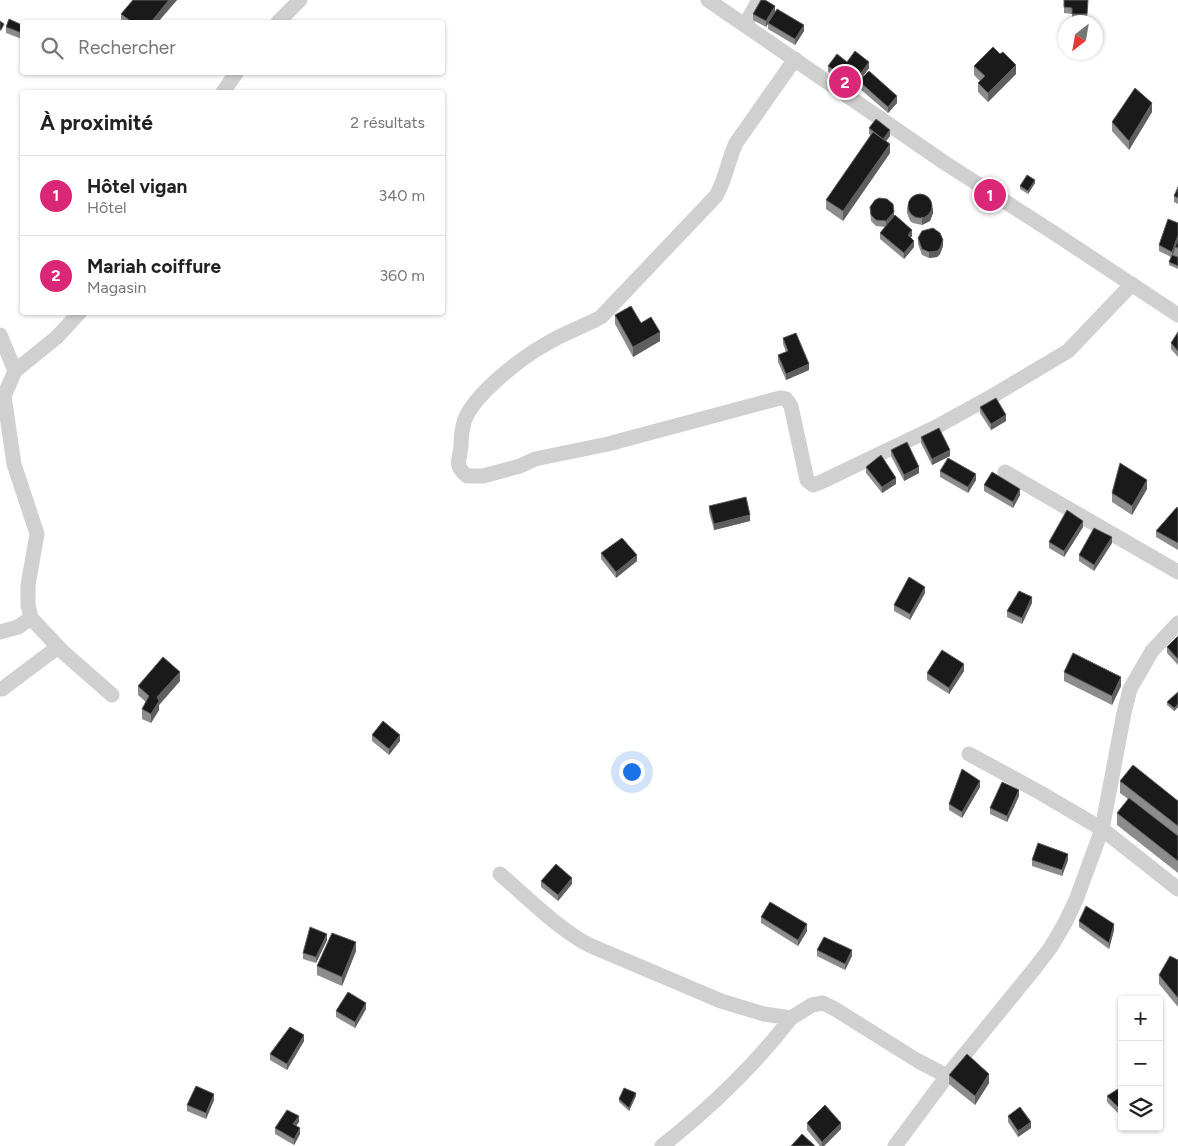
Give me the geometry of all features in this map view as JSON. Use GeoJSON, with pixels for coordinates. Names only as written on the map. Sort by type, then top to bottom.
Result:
{"type":"FeatureCollection","features":[{"type":"Feature","properties":{"kind":"street"},"geometry":{"type":"LineString","coordinates":[[280,20],[300,0]]}},
{"type":"Feature","properties":{"kind":"street"},"geometry":{"type":"LineString","coordinates":[[708,0],[945,164],[1178,315]]}},
{"type":"Feature","properties":{"kind":"street"},"geometry":{"type":"LineString","coordinates":[[745,25],[759,0]]}},
{"type":"Feature","properties":{"kind":"street"},"geometry":{"type":"LineString","coordinates":[[794,59],[736,143],[731,153],[724,183],[716,196],[601,317],[584,327],[546,343],[499,378],[475,403],[466,418],[461,435],[461,450],[458,460],[460,470],[467,476],[482,476],[520,466],[535,459],[608,444],[780,398],[786,399],[791,406],[807,480],[813,484],[822,482],[936,427],[1068,351],[1132,284]]}},
{"type":"Feature","properties":{"kind":"street"},"geometry":{"type":"LineString","coordinates":[[224,90],[235,75]]}},
{"type":"Feature","properties":{"kind":"street"},"geometry":{"type":"LineString","coordinates":[[77,315],[57,337],[15,371],[4,396],[14,464],[37,534],[28,585],[28,606],[32,618],[58,647],[112,695]]}},
{"type":"Feature","properties":{"kind":"street"},"geometry":{"type":"LineString","coordinates":[[0,335],[15,371]]}},
{"type":"Feature","properties":{"kind":"street"},"geometry":{"type":"LineString","coordinates":[[1005,472],[1178,572]]}},
{"type":"Feature","properties":{"kind":"street"},"geometry":{"type":"LineString","coordinates":[[0,632],[18,627],[32,618]]}},
{"type":"Feature","properties":{"kind":"street"},"geometry":{"type":"LineString","coordinates":[[894,1146],[947,1076],[1051,947],[1076,900],[1102,829],[1130,689],[1152,651],[1178,623]]}},
{"type":"Feature","properties":{"kind":"street"},"geometry":{"type":"LineString","coordinates":[[2,689],[58,647]]}},
{"type":"Feature","properties":{"kind":"street"},"geometry":{"type":"LineString","coordinates":[[969,754],[1102,829],[1178,889]]}},
{"type":"Feature","properties":{"kind":"street"},"geometry":{"type":"LineString","coordinates":[[500,874],[558,925],[589,945],[722,1001],[764,1014],[791,1018]]}},
{"type":"Feature","properties":{"kind":"street"},"geometry":{"type":"LineString","coordinates":[[662,1146],[685,1128],[743,1072],[772,1042],[791,1018],[812,1005],[822,1002],[918,1061],[947,1076]]}},
{"type":"Feature","properties":{"kind":"building"},"geometry":{"type":"Polygon","coordinates":[[[133,0],[169,0],[153,20],[129,20],[121,14],[133,0]]]}},
{"type":"Feature","properties":{"kind":"building"},"geometry":{"type":"Polygon","coordinates":[[[761,0],[765,0],[775,6],[766,21],[753,14],[761,0]]]}},
{"type":"Feature","properties":{"kind":"building"},"geometry":{"type":"Polygon","coordinates":[[[1064,0],[1088,0],[1087,14],[1072,14],[1072,8],[1064,7],[1064,0]]]}},
{"type":"Feature","properties":{"kind":"building"},"geometry":{"type":"Polygon","coordinates":[[[777,9],[804,25],[795,39],[768,23],[777,9]]]}},
{"type":"Feature","properties":{"kind":"building"},"geometry":{"type":"Polygon","coordinates":[[[9,19],[20,24],[20,32],[6,27],[9,19]]]}},
{"type":"Feature","properties":{"kind":"building"},"geometry":{"type":"Polygon","coordinates":[[[0,21],[4,24],[1,30],[0,30],[0,21]]]}},
{"type":"Feature","properties":{"kind":"building"},"geometry":{"type":"Polygon","coordinates":[[[993,47],[1000,54],[1003,52],[1016,65],[988,93],[978,83],[985,76],[974,66],[993,47]]]}},
{"type":"Feature","properties":{"kind":"building"},"geometry":{"type":"Polygon","coordinates":[[[855,51],[869,62],[853,84],[828,66],[837,54],[847,62],[855,51]]]}},
{"type":"Feature","properties":{"kind":"building"},"geometry":{"type":"Polygon","coordinates":[[[869,71],[897,96],[888,107],[859,81],[869,71]]]}},
{"type":"Feature","properties":{"kind":"building"},"geometry":{"type":"Polygon","coordinates":[[[1135,88],[1152,103],[1129,141],[1112,122],[1135,88]]]}},
{"type":"Feature","properties":{"kind":"building"},"geometry":{"type":"Polygon","coordinates":[[[876,119],[890,130],[883,139],[869,128],[876,119]]]}},
{"type":"Feature","properties":{"kind":"building"},"geometry":{"type":"Polygon","coordinates":[[[873,132],[890,144],[843,211],[826,200],[873,132]]]}},
{"type":"Feature","properties":{"kind":"building"},"geometry":{"type":"Polygon","coordinates":[[[1027,175],[1035,180],[1028,191],[1020,186],[1027,175]]]}},
{"type":"Feature","properties":{"kind":"building"},"geometry":{"type":"Polygon","coordinates":[[[1178,187],[1178,198],[1174,196],[1178,187]]]}},
{"type":"Feature","properties":{"kind":"building"},"geometry":{"type":"Polygon","coordinates":[[[915,194],[925,194],[932,201],[932,211],[925,218],[915,218],[908,211],[908,201],[915,194]]]}},
{"type":"Feature","properties":{"kind":"building"},"geometry":{"type":"Polygon","coordinates":[[[879,198],[887,199],[893,204],[894,212],[886,221],[876,220],[871,215],[870,207],[879,198]]]}},
{"type":"Feature","properties":{"kind":"building"},"geometry":{"type":"Polygon","coordinates":[[[895,215],[912,230],[908,235],[914,241],[904,253],[880,233],[895,215]]]}},
{"type":"Feature","properties":{"kind":"building"},"geometry":{"type":"Polygon","coordinates":[[[1168,219],[1178,223],[1178,235],[1172,252],[1159,245],[1168,219]]]}},
{"type":"Feature","properties":{"kind":"building"},"geometry":{"type":"Polygon","coordinates":[[[933,228],[940,233],[943,240],[937,251],[929,252],[922,249],[918,238],[922,231],[933,228]]]}},
{"type":"Feature","properties":{"kind":"building"},"geometry":{"type":"Polygon","coordinates":[[[1172,255],[1178,257],[1178,266],[1169,262],[1172,255]]]}},
{"type":"Feature","properties":{"kind":"building"},"geometry":{"type":"Polygon","coordinates":[[[631,306],[641,323],[651,317],[660,332],[633,347],[615,315],[631,306]]]}},
{"type":"Feature","properties":{"kind":"building"},"geometry":{"type":"Polygon","coordinates":[[[1178,332],[1178,351],[1171,343],[1178,332]]]}},
{"type":"Feature","properties":{"kind":"building"},"geometry":{"type":"Polygon","coordinates":[[[796,333],[809,364],[786,374],[778,355],[788,351],[783,338],[796,333]]]}},
{"type":"Feature","properties":{"kind":"building"},"geometry":{"type":"Polygon","coordinates":[[[996,398],[1006,415],[991,424],[980,407],[996,398]]]}},
{"type":"Feature","properties":{"kind":"building"},"geometry":{"type":"Polygon","coordinates":[[[939,428],[950,450],[932,459],[921,437],[939,428]]]}},
{"type":"Feature","properties":{"kind":"building"},"geometry":{"type":"Polygon","coordinates":[[[907,442],[919,467],[904,475],[891,450],[907,442]]]}},
{"type":"Feature","properties":{"kind":"building"},"geometry":{"type":"Polygon","coordinates":[[[881,455],[896,478],[882,487],[866,467],[881,455]]]}},
{"type":"Feature","properties":{"kind":"building"},"geometry":{"type":"Polygon","coordinates":[[[948,458],[976,474],[968,487],[940,471],[948,458]]]}},
{"type":"Feature","properties":{"kind":"building"},"geometry":{"type":"Polygon","coordinates":[[[1120,463],[1147,480],[1132,506],[1112,493],[1120,463]]]}},
{"type":"Feature","properties":{"kind":"building"},"geometry":{"type":"Polygon","coordinates":[[[992,472],[1020,489],[1013,502],[984,485],[992,472]]]}},
{"type":"Feature","properties":{"kind":"building"},"geometry":{"type":"Polygon","coordinates":[[[746,497],[750,515],[714,524],[709,506],[746,497]]]}},
{"type":"Feature","properties":{"kind":"building"},"geometry":{"type":"Polygon","coordinates":[[[1177,507],[1178,509],[1178,543],[1156,531],[1177,507]]]}},
{"type":"Feature","properties":{"kind":"building"},"geometry":{"type":"Polygon","coordinates":[[[1067,510],[1083,521],[1064,551],[1049,542],[1067,510]]]}},
{"type":"Feature","properties":{"kind":"building"},"geometry":{"type":"Polygon","coordinates":[[[1094,528],[1112,537],[1094,565],[1079,555],[1094,528]]]}},
{"type":"Feature","properties":{"kind":"building"},"geometry":{"type":"Polygon","coordinates":[[[622,538],[637,555],[616,572],[601,553],[622,538]]]}},
{"type":"Feature","properties":{"kind":"building"},"geometry":{"type":"Polygon","coordinates":[[[909,577],[925,587],[910,614],[894,605],[909,577]]]}},
{"type":"Feature","properties":{"kind":"building"},"geometry":{"type":"Polygon","coordinates":[[[1019,591],[1032,597],[1022,618],[1007,611],[1019,591]]]}},
{"type":"Feature","properties":{"kind":"building"},"geometry":{"type":"Polygon","coordinates":[[[1178,636],[1178,659],[1167,647],[1178,636]]]}},
{"type":"Feature","properties":{"kind":"building"},"geometry":{"type":"Polygon","coordinates":[[[942,650],[964,664],[949,688],[927,673],[942,650]]]}},
{"type":"Feature","properties":{"kind":"building"},"geometry":{"type":"Polygon","coordinates":[[[1073,653],[1121,677],[1112,696],[1064,672],[1073,653]]]}},
{"type":"Feature","properties":{"kind":"building"},"geometry":{"type":"Polygon","coordinates":[[[163,657],[180,672],[157,697],[159,701],[151,714],[142,709],[149,696],[138,686],[163,657]]]}},
{"type":"Feature","properties":{"kind":"building"},"geometry":{"type":"Polygon","coordinates":[[[1178,692],[1178,704],[1174,708],[1167,702],[1178,692]]]}},
{"type":"Feature","properties":{"kind":"building"},"geometry":{"type":"Polygon","coordinates":[[[383,721],[400,735],[389,749],[372,735],[383,721]]]}},
{"type":"Feature","properties":{"kind":"building"},"geometry":{"type":"Polygon","coordinates":[[[1133,765],[1178,801],[1178,826],[1120,781],[1133,765]]]}},
{"type":"Feature","properties":{"kind":"building"},"geometry":{"type":"Polygon","coordinates":[[[962,769],[980,781],[962,812],[949,804],[962,769]]]}},
{"type":"Feature","properties":{"kind":"building"},"geometry":{"type":"Polygon","coordinates":[[[1002,782],[1019,790],[1007,816],[990,808],[1002,782]]]}},
{"type":"Feature","properties":{"kind":"building"},"geometry":{"type":"Polygon","coordinates":[[[1129,798],[1178,836],[1178,861],[1117,813],[1129,798]]]}},
{"type":"Feature","properties":{"kind":"building"},"geometry":{"type":"Polygon","coordinates":[[[1038,843],[1068,854],[1062,870],[1032,860],[1038,843]]]}},
{"type":"Feature","properties":{"kind":"building"},"geometry":{"type":"Polygon","coordinates":[[[556,864],[572,878],[558,895],[541,881],[556,864]]]}},
{"type":"Feature","properties":{"kind":"building"},"geometry":{"type":"Polygon","coordinates":[[[770,902],[807,924],[798,940],[761,917],[770,902]]]}},
{"type":"Feature","properties":{"kind":"building"},"geometry":{"type":"Polygon","coordinates":[[[1086,906],[1114,924],[1109,943],[1079,921],[1086,906]]]}},
{"type":"Feature","properties":{"kind":"building"},"geometry":{"type":"Polygon","coordinates":[[[310,927],[327,934],[316,957],[303,953],[310,927]]]}},
{"type":"Feature","properties":{"kind":"building"},"geometry":{"type":"Polygon","coordinates":[[[332,933],[356,942],[342,977],[317,966],[332,933]]]}},
{"type":"Feature","properties":{"kind":"building"},"geometry":{"type":"Polygon","coordinates":[[[824,937],[852,950],[845,964],[817,950],[824,937]]]}},
{"type":"Feature","properties":{"kind":"building"},"geometry":{"type":"Polygon","coordinates":[[[1170,956],[1178,960],[1178,998],[1159,975],[1170,956]]]}},
{"type":"Feature","properties":{"kind":"building"},"geometry":{"type":"Polygon","coordinates":[[[348,992],[366,1003],[355,1022],[336,1011],[348,992]]]}},
{"type":"Feature","properties":{"kind":"building"},"geometry":{"type":"Polygon","coordinates":[[[290,1027],[304,1035],[287,1064],[270,1054],[290,1027]]]}},
{"type":"Feature","properties":{"kind":"building"},"geometry":{"type":"Polygon","coordinates":[[[967,1054],[989,1074],[975,1096],[949,1075],[967,1054]]]}},
{"type":"Feature","properties":{"kind":"building"},"geometry":{"type":"Polygon","coordinates":[[[196,1086],[214,1094],[206,1113],[187,1105],[196,1086]]]}},
{"type":"Feature","properties":{"kind":"building"},"geometry":{"type":"Polygon","coordinates":[[[624,1088],[636,1093],[629,1108],[619,1099],[624,1088]]]}},
{"type":"Feature","properties":{"kind":"building"},"geometry":{"type":"Polygon","coordinates":[[[1118,1089],[1118,1107],[1107,1096],[1118,1089]]]}},
{"type":"Feature","properties":{"kind":"building"},"geometry":{"type":"Polygon","coordinates":[[[825,1105],[841,1123],[822,1142],[807,1123],[825,1105]]]}},
{"type":"Feature","properties":{"kind":"building"},"geometry":{"type":"Polygon","coordinates":[[[1020,1107],[1031,1122],[1018,1131],[1008,1116],[1020,1107]]]}},
{"type":"Feature","properties":{"kind":"building"},"geometry":{"type":"Polygon","coordinates":[[[287,1110],[299,1116],[293,1124],[300,1128],[294,1139],[275,1128],[287,1110]]]}},
{"type":"Feature","properties":{"kind":"building"},"geometry":{"type":"Polygon","coordinates":[[[802,1134],[815,1146],[791,1146],[802,1134]]]}},
{"type":"Feature","properties":{"kind":"place","name":"Mariah coiffure"},"geometry":{"type":"Point","coordinates":[845,82]}},
{"type":"Feature","properties":{"kind":"place","name":"Hôtel vigan"},"geometry":{"type":"Point","coordinates":[990,195]}}]}
